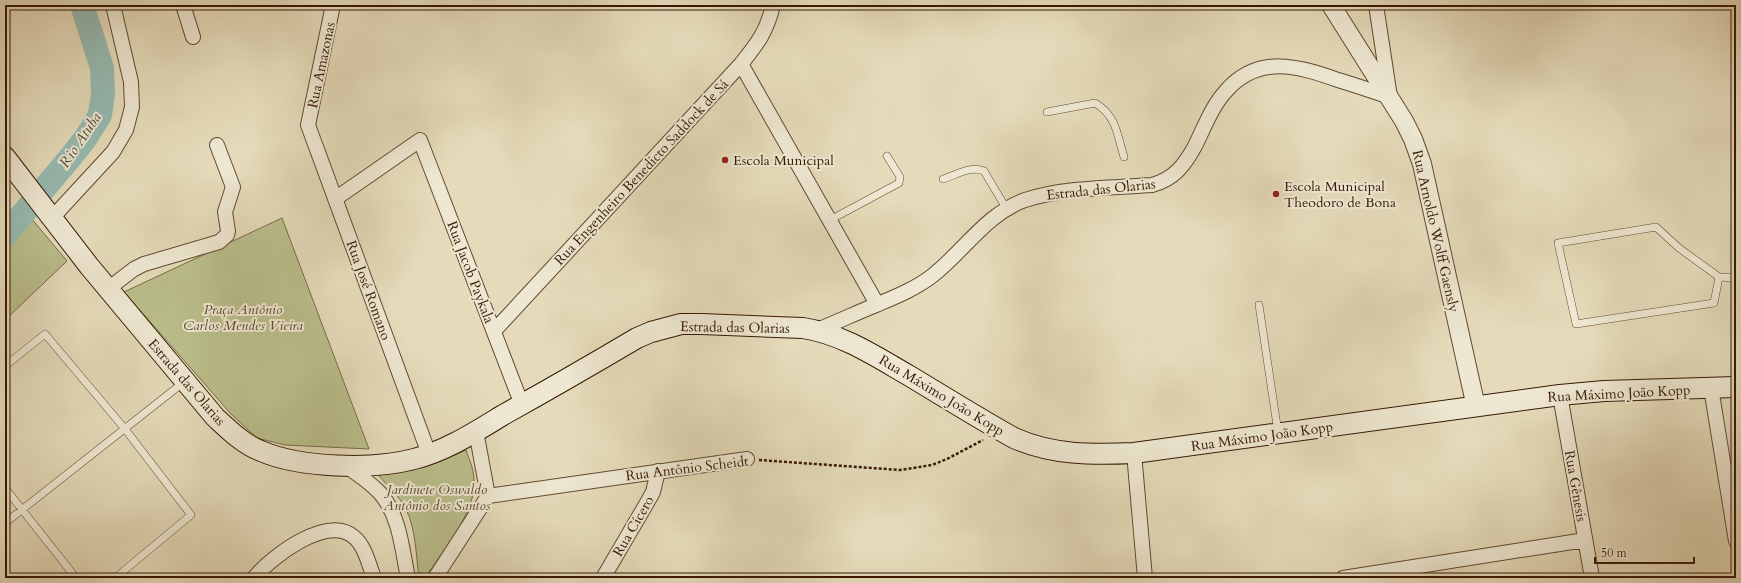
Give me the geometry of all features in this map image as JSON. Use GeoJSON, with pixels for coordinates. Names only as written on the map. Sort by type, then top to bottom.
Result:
{"type":"FeatureCollection","features":[{"type":"Feature","properties":{"kind":"main road","name":"Estrada das Olarias"},"geometry":{"type":"LineString","coordinates":[[5,157],[108,290],[204,405],[237,437],[255,448],[279,457],[318,464],[363,466],[398,463],[429,454],[476,431],[637,338],[666,327],[701,324],[817,330]]}},
{"type":"Feature","properties":{"kind":"main road","name":"Rua Máximo João Kopp"},"geometry":{"type":"LineString","coordinates":[[817,330],[836,336],[858,347],[1000,430],[1029,444],[1052,450],[1078,454],[1134,453],[1560,395],[1604,391],[1736,387]]}},
{"type":"Feature","properties":{"kind":"street"},"geometry":{"type":"LineString","coordinates":[[40,201],[113,152],[126,130],[132,107],[131,82],[113,5]]}},
{"type":"Feature","properties":{"kind":"street"},"geometry":{"type":"LineString","coordinates":[[183,5],[193,37]]}},
{"type":"Feature","properties":{"kind":"street","name":"Rua Amazonas"},"geometry":{"type":"LineString","coordinates":[[308,125],[333,5]]}},
{"type":"Feature","properties":{"kind":"street","name":"Rua Engenheiro Benedicto Saddock de Sá"},"geometry":{"type":"LineString","coordinates":[[494,331],[741,64],[757,45],[767,27],[773,5]]}},
{"type":"Feature","properties":{"kind":"street","name":"Rua Arnoldo Wolff Gaensly"},"geometry":{"type":"LineString","coordinates":[[1331,5],[1390,97],[1413,139],[1422,164],[1476,407]]}},
{"type":"Feature","properties":{"kind":"street"},"geometry":{"type":"LineString","coordinates":[[1376,5],[1390,97]]}},
{"type":"Feature","properties":{"kind":"street"},"geometry":{"type":"LineString","coordinates":[[741,64],[877,304]]}},
{"type":"Feature","properties":{"kind":"street","name":"Estrada das Olarias"},"geometry":{"type":"LineString","coordinates":[[817,330],[914,288],[932,276],[950,261],[989,221],[1006,208],[1050,193],[1152,185],[1163,182],[1172,177],[1190,154],[1225,92],[1237,80],[1250,72],[1278,66],[1296,68],[1390,97]]}},
{"type":"Feature","properties":{"kind":"street","name":"Rua José Romano"},"geometry":{"type":"LineString","coordinates":[[308,125],[429,454]]}},
{"type":"Feature","properties":{"kind":"street","name":"Rua Jacob Paykala"},"geometry":{"type":"LineString","coordinates":[[335,199],[420,140],[522,405]]}},
{"type":"Feature","properties":{"kind":"street"},"geometry":{"type":"LineString","coordinates":[[108,290],[134,269],[144,264],[218,242],[227,235],[228,231],[225,212],[233,187],[217,145]]}},
{"type":"Feature","properties":{"kind":"street"},"geometry":{"type":"LineString","coordinates":[[1711,388],[1736,540]]}},
{"type":"Feature","properties":{"kind":"street","name":"Rua Gênesis"},"geometry":{"type":"LineString","coordinates":[[1560,395],[1592,578]]}},
{"type":"Feature","properties":{"kind":"street"},"geometry":{"type":"LineString","coordinates":[[435,578],[488,496],[476,431]]}},
{"type":"Feature","properties":{"kind":"street"},"geometry":{"type":"LineString","coordinates":[[1134,453],[1144,578]]}},
{"type":"Feature","properties":{"kind":"street","name":"Rua Antônio Scheidt"},"geometry":{"type":"LineString","coordinates":[[488,496],[747,459]]}},
{"type":"Feature","properties":{"kind":"street"},"geometry":{"type":"LineString","coordinates":[[346,466],[368,482],[387,502],[398,528],[408,578]]}},
{"type":"Feature","properties":{"kind":"street","name":"Rua Cícero"},"geometry":{"type":"LineString","coordinates":[[602,578],[648,502],[653,492],[658,472]]}},
{"type":"Feature","properties":{"kind":"street"},"geometry":{"type":"LineString","coordinates":[[254,578],[272,560],[287,549],[315,534],[325,531],[338,530],[347,532],[355,538],[362,547],[374,578]]}},
{"type":"Feature","properties":{"kind":"street"},"geometry":{"type":"LineString","coordinates":[[1343,578],[1585,540]]}},
{"type":"Feature","properties":{"kind":"lane"},"geometry":{"type":"LineString","coordinates":[[1047,112],[1095,103],[1103,107],[1112,118],[1124,157]]}},
{"type":"Feature","properties":{"kind":"lane"},"geometry":{"type":"LineString","coordinates":[[830,220],[899,183],[900,177],[887,156]]}},
{"type":"Feature","properties":{"kind":"lane"},"geometry":{"type":"LineString","coordinates":[[943,179],[972,169],[978,169],[984,172],[1006,208]]}},
{"type":"Feature","properties":{"kind":"lane"},"geometry":{"type":"LineString","coordinates":[[1719,277],[1714,303],[1576,324],[1558,243],[1656,227],[1678,248],[1719,277],[1736,278]]}},
{"type":"Feature","properties":{"kind":"lane"},"geometry":{"type":"LineString","coordinates":[[1259,306],[1278,434]]}},
{"type":"Feature","properties":{"kind":"lane"},"geometry":{"type":"LineString","coordinates":[[5,366],[45,334],[126,429],[191,515],[115,578]]}},
{"type":"Feature","properties":{"kind":"lane"},"geometry":{"type":"LineString","coordinates":[[5,523],[184,382]]}},
{"type":"Feature","properties":{"kind":"lane"},"geometry":{"type":"LineString","coordinates":[[5,488],[76,578]]}},
{"type":"Feature","properties":{"kind":"path","name":"Rua Antônio Scheidt"},"geometry":{"type":"LineString","coordinates":[[747,459],[900,470],[932,465],[947,459],[1000,430]]}},
{"type":"Feature","properties":{"kind":"green space"},"geometry":{"type":"Polygon","coordinates":[[[31,218],[67,261],[5,320],[5,252],[31,218]]]}},
{"type":"Feature","properties":{"kind":"green space","name":"Praça Antônio Carlos Mendes Vieira"},"geometry":{"type":"Polygon","coordinates":[[[282,218],[369,449],[285,445],[257,438],[231,414],[124,292],[282,218]]]}},
{"type":"Feature","properties":{"kind":"green space","name":"Jardinete Oswaldo Antônio dos Santos"},"geometry":{"type":"Polygon","coordinates":[[[466,450],[474,476],[470,505],[449,544],[425,578],[419,578],[414,534],[406,509],[393,491],[378,475],[413,470],[441,461],[466,450]]]}},
{"type":"Feature","properties":{"kind":"waterway","name":"Rio Atuba"},"geometry":{"type":"LineString","coordinates":[[5,235],[85,139],[100,115],[103,94],[102,68],[82,5]]}},
{"type":"Feature","properties":{"kind":"place","name":"Escola Municipal"},"geometry":{"type":"Point","coordinates":[725,160]}},
{"type":"Feature","properties":{"kind":"place","name":"Escola Municipal Theodoro de Bona"},"geometry":{"type":"Point","coordinates":[1276,194]}}]}
